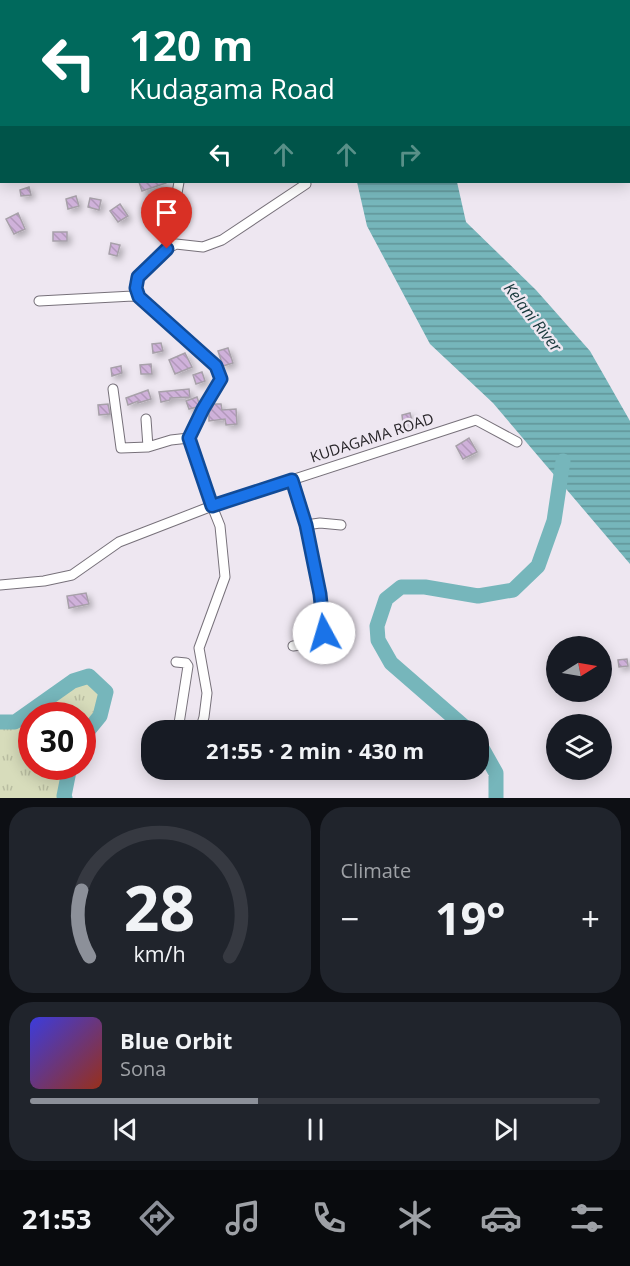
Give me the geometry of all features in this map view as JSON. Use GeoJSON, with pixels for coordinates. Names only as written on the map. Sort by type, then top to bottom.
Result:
{"type":"FeatureCollection","features":[{"type":"Feature","properties":{"kind":"street"},"geometry":{"type":"LineString","coordinates":[[167,249],[179,183]]}},
{"type":"Feature","properties":{"kind":"street"},"geometry":{"type":"LineString","coordinates":[[203,720],[207,693],[199,648],[225,578],[220,526],[189,438],[221,379],[216,366],[139,297],[136,288],[138,277],[167,249],[176,244],[203,247],[222,240],[306,184]]}},
{"type":"Feature","properties":{"kind":"street"},"geometry":{"type":"LineString","coordinates":[[39,301],[139,297]]}},
{"type":"Feature","properties":{"kind":"street"},"geometry":{"type":"LineString","coordinates":[[113,389],[121,448],[148,447],[171,440],[189,438]]}},
{"type":"Feature","properties":{"kind":"street"},"geometry":{"type":"LineString","coordinates":[[146,419],[148,447]]}},
{"type":"Feature","properties":{"kind":"street","name":"KUDAGAMA ROAD"},"geometry":{"type":"LineString","coordinates":[[0,585],[44,581],[72,575],[119,543],[212,506],[476,420],[517,442]]}},
{"type":"Feature","properties":{"kind":"street"},"geometry":{"type":"LineString","coordinates":[[292,480],[306,525],[320,594],[324,633],[317,643],[292,646]]}},
{"type":"Feature","properties":{"kind":"street"},"geometry":{"type":"LineString","coordinates":[[306,525],[320,523],[341,525]]}},
{"type":"Feature","properties":{"kind":"street"},"geometry":{"type":"LineString","coordinates":[[176,662],[186,663],[188,666],[180,720]]}},
{"type":"Feature","properties":{"kind":"green space"},"geometry":{"type":"Polygon","coordinates":[[[88,682],[100,694],[96,710],[96,702],[51,702],[75,686],[88,682]]]}},
{"type":"Feature","properties":{"kind":"green space"},"geometry":{"type":"Polygon","coordinates":[[[18,726],[18,780],[63,780],[60,798],[0,798],[0,727],[18,726]]]}},
{"type":"Feature","properties":{"kind":"water","name":"Kelani River"},"geometry":{"type":"Polygon","coordinates":[[[357,183],[457,183],[466,222],[536,290],[590,351],[630,421],[630,564],[493,403],[430,344],[367,226],[357,183]]]}},
{"type":"Feature","properties":{"kind":"building"},"geometry":{"type":"Polygon","coordinates":[[[139,183],[166,183],[142,191],[139,183]]]}},
{"type":"Feature","properties":{"kind":"building"},"geometry":{"type":"Polygon","coordinates":[[[29,187],[31,195],[21,196],[20,190],[29,187]]]}},
{"type":"Feature","properties":{"kind":"building"},"geometry":{"type":"Polygon","coordinates":[[[76,196],[79,206],[68,209],[66,199],[76,196]]]}},
{"type":"Feature","properties":{"kind":"building"},"geometry":{"type":"Polygon","coordinates":[[[90,198],[101,200],[99,210],[88,207],[90,198]]]}},
{"type":"Feature","properties":{"kind":"building"},"geometry":{"type":"Polygon","coordinates":[[[120,204],[128,216],[118,222],[110,211],[120,204]]]}},
{"type":"Feature","properties":{"kind":"building"},"geometry":{"type":"Polygon","coordinates":[[[18,213],[25,229],[14,234],[6,219],[18,213]]]}},
{"type":"Feature","properties":{"kind":"building"},"geometry":{"type":"Polygon","coordinates":[[[53,232],[67,232],[67,241],[53,241],[53,232]]]}},
{"type":"Feature","properties":{"kind":"building"},"geometry":{"type":"Polygon","coordinates":[[[111,243],[120,245],[117,256],[109,254],[111,243]]]}},
{"type":"Feature","properties":{"kind":"building"},"geometry":{"type":"Polygon","coordinates":[[[161,343],[163,351],[153,353],[152,344],[161,343]]]}},
{"type":"Feature","properties":{"kind":"building"},"geometry":{"type":"Polygon","coordinates":[[[228,348],[233,363],[223,366],[218,351],[228,348]]]}},
{"type":"Feature","properties":{"kind":"building"},"geometry":{"type":"Polygon","coordinates":[[[185,353],[192,367],[175,374],[169,360],[185,353]]]}},
{"type":"Feature","properties":{"kind":"building"},"geometry":{"type":"Polygon","coordinates":[[[151,364],[152,374],[141,374],[140,365],[151,364]]]}},
{"type":"Feature","properties":{"kind":"building"},"geometry":{"type":"Polygon","coordinates":[[[121,366],[122,373],[112,376],[111,368],[121,366]]]}},
{"type":"Feature","properties":{"kind":"building"},"geometry":{"type":"Polygon","coordinates":[[[202,372],[205,381],[196,384],[193,375],[202,372]]]}},
{"type":"Feature","properties":{"kind":"building"},"geometry":{"type":"Polygon","coordinates":[[[189,389],[190,397],[170,398],[170,400],[161,402],[159,392],[189,389]]]}},
{"type":"Feature","properties":{"kind":"building"},"geometry":{"type":"Polygon","coordinates":[[[148,390],[151,399],[128,405],[126,398],[148,390]]]}},
{"type":"Feature","properties":{"kind":"building"},"geometry":{"type":"Polygon","coordinates":[[[197,397],[199,403],[197,407],[189,409],[186,401],[197,397]]]}},
{"type":"Feature","properties":{"kind":"building"},"geometry":{"type":"Polygon","coordinates":[[[108,404],[110,414],[99,415],[98,405],[108,404]]]}},
{"type":"Feature","properties":{"kind":"building"},"geometry":{"type":"Polygon","coordinates":[[[214,404],[221,404],[222,410],[236,409],[237,424],[226,425],[225,419],[209,421],[209,413],[214,404]]]}},
{"type":"Feature","properties":{"kind":"building"},"geometry":{"type":"Polygon","coordinates":[[[410,413],[412,421],[403,423],[402,415],[410,413]]]}},
{"type":"Feature","properties":{"kind":"building"},"geometry":{"type":"Polygon","coordinates":[[[469,438],[477,452],[463,459],[456,446],[469,438]]]}},
{"type":"Feature","properties":{"kind":"building"},"geometry":{"type":"Polygon","coordinates":[[[86,593],[89,604],[69,608],[67,596],[86,593]]]}},
{"type":"Feature","properties":{"kind":"building"},"geometry":{"type":"Polygon","coordinates":[[[627,659],[628,666],[619,667],[618,660],[627,659]]]}},
{"type":"Feature","properties":{"kind":"waterway"},"geometry":{"type":"LineString","coordinates":[[457,720],[391,663],[378,640],[377,626],[386,599],[401,587],[425,587],[478,596],[513,590],[538,566],[554,521],[563,461]]}},
{"type":"Feature","properties":{"kind":"waterway"},"geometry":{"type":"LineString","coordinates":[[43,702],[73,681],[89,676],[106,692],[100,716],[96,721]]}},
{"type":"Feature","properties":{"kind":"waterway"},"geometry":{"type":"LineString","coordinates":[[0,722],[18,720]]}},
{"type":"Feature","properties":{"kind":"waterway"},"geometry":{"type":"LineString","coordinates":[[489,761],[496,773],[496,798]]}},
{"type":"Feature","properties":{"kind":"waterway"},"geometry":{"type":"LineString","coordinates":[[65,798],[67,780]]}},
{"type":"Feature","properties":{"kind":"route"},"geometry":{"type":"LineString","coordinates":[[167,249],[138,277],[136,288],[139,297],[219,371],[221,379],[189,438],[212,506],[292,480],[306,525],[320,594],[324,633]]}}]}
